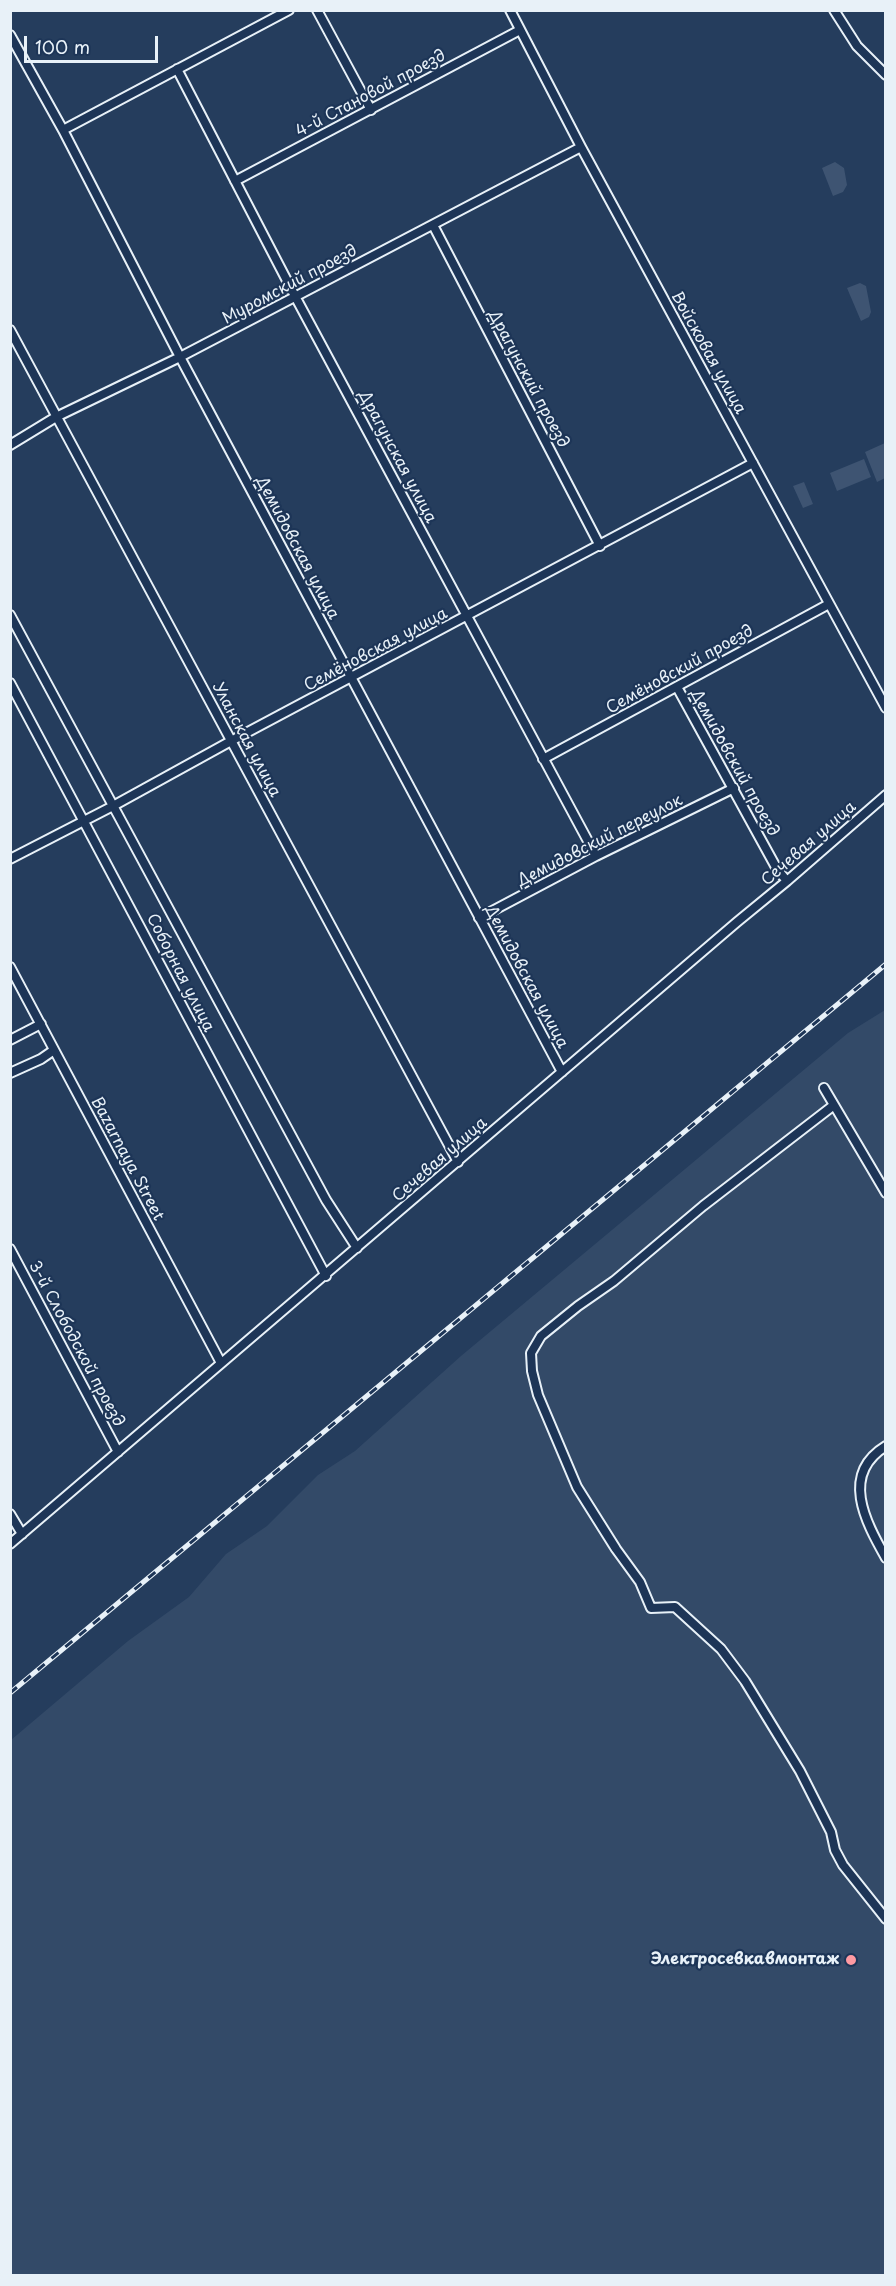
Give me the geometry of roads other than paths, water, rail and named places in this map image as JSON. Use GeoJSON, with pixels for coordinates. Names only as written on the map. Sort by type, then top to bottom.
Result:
{"type":"FeatureCollection","features":[{"type":"Feature","properties":{"kind":"street"},"geometry":{"type":"LineString","coordinates":[[63,130],[289,10]]}},
{"type":"Feature","properties":{"kind":"street"},"geometry":{"type":"LineString","coordinates":[[317,10],[371,110]]}},
{"type":"Feature","properties":{"kind":"street","name":"Войсковая улица"},"geometry":{"type":"LineString","coordinates":[[510,10],[581,147],[885,708]]}},
{"type":"Feature","properties":{"kind":"street"},"geometry":{"type":"LineString","coordinates":[[834,10],[857,46],[885,75]]}},
{"type":"Feature","properties":{"kind":"street","name":"4-й Становой проезд"},"geometry":{"type":"LineString","coordinates":[[235,182],[520,30]]}},
{"type":"Feature","properties":{"kind":"street","name":"Демидовская улица"},"geometry":{"type":"LineString","coordinates":[[10,36],[63,130],[180,357],[562,1072]]}},
{"type":"Feature","properties":{"kind":"street","name":"Драгунская улица"},"geometry":{"type":"LineString","coordinates":[[177,69],[296,298],[596,856]]}},
{"type":"Feature","properties":{"kind":"street","name":"Муромский проезд"},"geometry":{"type":"LineString","coordinates":[[10,445],[56,417],[296,298],[581,147]]}},
{"type":"Feature","properties":{"kind":"street","name":"Драгунский проезд"},"geometry":{"type":"LineString","coordinates":[[433,225],[600,546]]}},
{"type":"Feature","properties":{"kind":"street","name":"Уланская улица"},"geometry":{"type":"LineString","coordinates":[[10,330],[458,1162]]}},
{"type":"Feature","properties":{"kind":"street","name":"Семёновская улица"},"geometry":{"type":"LineString","coordinates":[[10,859],[753,463]]}},
{"type":"Feature","properties":{"kind":"street","name":"Семёновский проезд"},"geometry":{"type":"LineString","coordinates":[[543,759],[829,604]]}},
{"type":"Feature","properties":{"kind":"street"},"geometry":{"type":"LineString","coordinates":[[10,615],[326,1200],[357,1248]]}},
{"type":"Feature","properties":{"kind":"street","name":"Соборная улица"},"geometry":{"type":"LineString","coordinates":[[10,683],[326,1276]]}},
{"type":"Feature","properties":{"kind":"street","name":"Демидовский проезд"},"geometry":{"type":"LineString","coordinates":[[677,687],[777,869],[787,882]]}},
{"type":"Feature","properties":{"kind":"street","name":"Демидовский переулок"},"geometry":{"type":"LineString","coordinates":[[479,918],[596,856],[734,788]]}},
{"type":"Feature","properties":{"kind":"street","name":"Сечевая улица"},"geometry":{"type":"LineString","coordinates":[[10,1544],[787,882],[885,795]]}},
{"type":"Feature","properties":{"kind":"street","name":"Bazarnaya Street"},"geometry":{"type":"LineString","coordinates":[[10,967],[221,1363]]}},
{"type":"Feature","properties":{"kind":"street"},"geometry":{"type":"LineString","coordinates":[[10,1040],[41,1024]]}},
{"type":"Feature","properties":{"kind":"street"},"geometry":{"type":"LineString","coordinates":[[10,1073],[41,1059],[54,1050]]}},
{"type":"Feature","properties":{"kind":"street"},"geometry":{"type":"LineString","coordinates":[[824,1088],[885,1193]]}},
{"type":"Feature","properties":{"kind":"street"},"geometry":{"type":"LineString","coordinates":[[834,1105],[703,1206],[614,1281],[541,1336],[531,1353],[532,1371],[538,1395],[577,1487],[640,1582],[651,1608],[675,1607],[721,1650],[745,1681],[800,1771],[831,1832],[835,1850],[843,1865],[885,1919]]}},
{"type":"Feature","properties":{"kind":"street","name":"3-й Слободской проезд"},"geometry":{"type":"LineString","coordinates":[[10,1249],[118,1452]]}},
{"type":"Feature","properties":{"kind":"street"},"geometry":{"type":"LineString","coordinates":[[885,1446],[872,1454],[860,1479],[859,1500],[885,1558]]}},
{"type":"Feature","properties":{"kind":"street"},"geometry":{"type":"LineString","coordinates":[[10,1514],[22,1533]]}},
{"type":"Feature","properties":{"kind":"railway"},"geometry":{"type":"LineString","coordinates":[[10,1693],[886,964]]}},
{"type":"Feature","properties":{"kind":"place","name":"Электросевкавмонтаж"},"geometry":{"type":"Point","coordinates":[851,1960]}}]}
